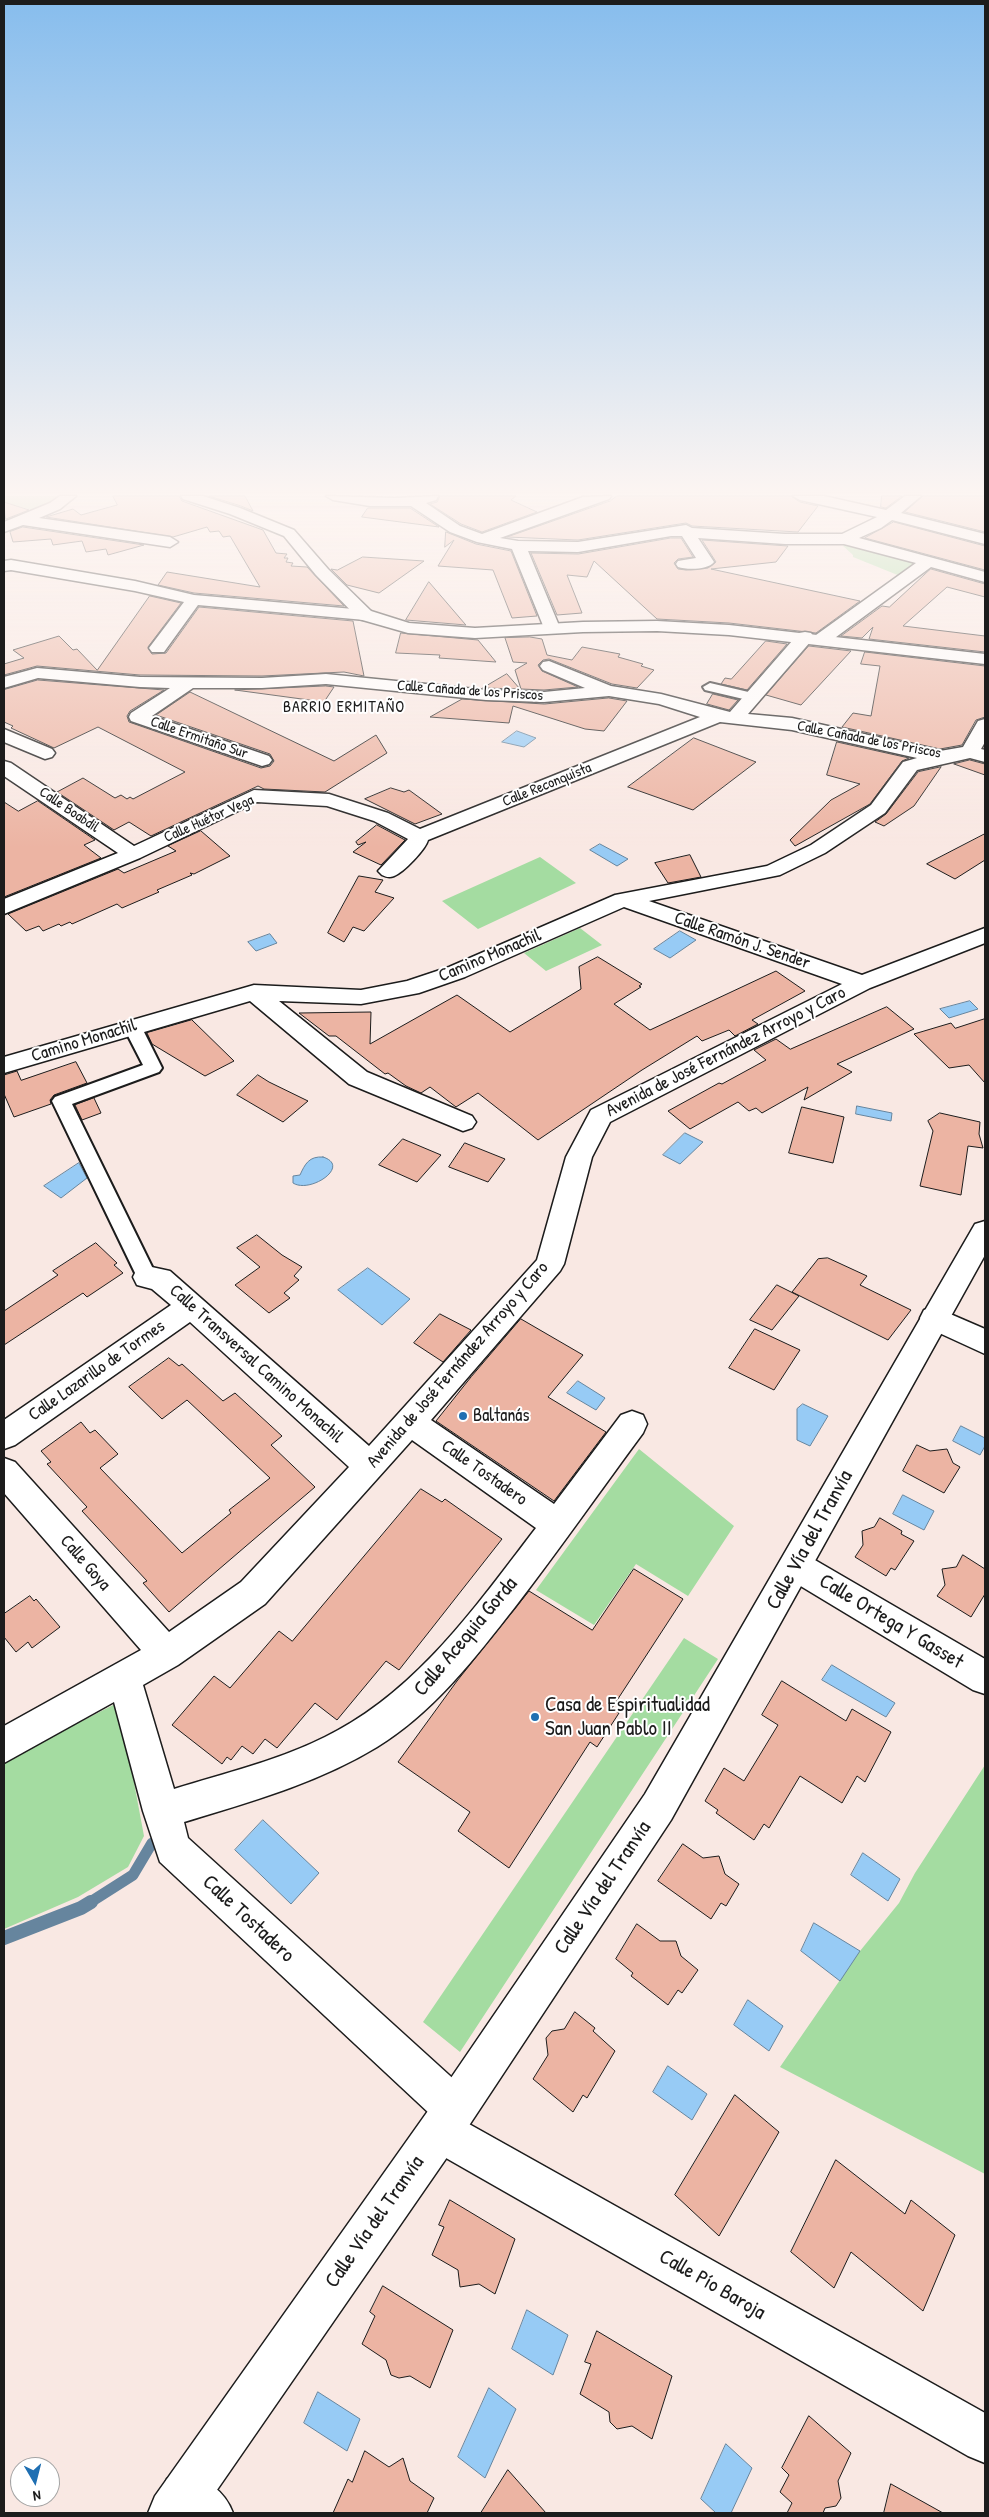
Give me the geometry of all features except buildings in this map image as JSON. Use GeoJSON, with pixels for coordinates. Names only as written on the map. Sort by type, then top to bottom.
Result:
{"type":"FeatureCollection","features":[{"type":"Feature","properties":{"kind":"street"},"geometry":{"type":"LineString","coordinates":[[158,648],[184,613]]}},
{"type":"Feature","properties":{"kind":"street"},"geometry":{"type":"LineString","coordinates":[[347,613],[365,615],[408,628],[434,632],[474,633],[552,628],[657,626],[813,638],[985,659]]}},
{"type":"Feature","properties":{"kind":"street"},"geometry":{"type":"LineString","coordinates":[[546,613],[552,628]]}},
{"type":"Feature","properties":{"kind":"street"},"geometry":{"type":"LineString","coordinates":[[726,716],[752,697],[813,638],[850,613]]}},
{"type":"Feature","properties":{"kind":"street"},"geometry":{"type":"LineString","coordinates":[[549,666],[609,691]]}},
{"type":"Feature","properties":{"kind":"street","name":"Calle Cañada de los Priscos"},"geometry":{"type":"LineString","coordinates":[[6,679],[37,674],[140,682],[262,682],[326,679],[486,695],[544,697],[609,691],[661,699],[726,716],[794,721],[940,757],[978,754]]}},
{"type":"Feature","properties":{"kind":"street","name":"Calle Ermitaño Sur"},"geometry":{"type":"LineString","coordinates":[[190,682],[138,717],[262,760]]}},
{"type":"Feature","properties":{"kind":"street"},"geometry":{"type":"LineString","coordinates":[[710,687],[752,697]]}},
{"type":"Feature","properties":{"kind":"street","name":"Calle Reconquista"},"geometry":{"type":"LineString","coordinates":[[389,870],[417,845],[419,838],[726,716]]}},
{"type":"Feature","properties":{"kind":"street"},"geometry":{"type":"LineString","coordinates":[[978,754],[980,727]]}},
{"type":"Feature","properties":{"kind":"street"},"geometry":{"type":"LineString","coordinates":[[4,735],[46,753]]}},
{"type":"Feature","properties":{"kind":"street","name":"Camino Monachil"},"geometry":{"type":"LineString","coordinates":[[4,1065],[132,1026],[254,992],[361,997],[410,988],[457,972],[623,900],[773,872],[818,849],[878,809],[910,766],[940,757]]}},
{"type":"Feature","properties":{"kind":"street","name":"Calle Boabdil"},"geometry":{"type":"LineString","coordinates":[[4,767],[133,854]]}},
{"type":"Feature","properties":{"kind":"street","name":"Calle Huétor Vega"},"geometry":{"type":"LineString","coordinates":[[4,907],[133,854],[254,796],[329,800],[381,817],[419,838]]}},
{"type":"Feature","properties":{"kind":"street","name":"Calle Ramón J. Sender"},"geometry":{"type":"LineString","coordinates":[[623,900],[862,983]]}},
{"type":"Feature","properties":{"kind":"street","name":"Avenida de José Fernández Arroyo y Caro"},"geometry":{"type":"LineString","coordinates":[[4,1745],[166,1654],[253,1593],[410,1422],[550,1264],[579,1158],[600,1116],[862,983],[985,935]]}},
{"type":"Feature","properties":{"kind":"street"},"geometry":{"type":"LineString","coordinates":[[254,992],[358,1078],[464,1122]]}},
{"type":"Feature","properties":{"kind":"street","name":"Calle Transversal Camino Monachil"},"geometry":{"type":"LineString","coordinates":[[132,1026],[153,1068],[61,1101],[147,1277],[160,1279],[369,1465]]}},
{"type":"Feature","properties":{"kind":"street","name":"Calle Vía del Tranvía"},"geometry":{"type":"LineString","coordinates":[[188,2508],[658,1807],[985,1231]]}},
{"type":"Feature","properties":{"kind":"street","name":"Calle Lazarillo de Tormes"},"geometry":{"type":"LineString","coordinates":[[4,1436],[190,1307]]}},
{"type":"Feature","properties":{"kind":"street"},"geometry":{"type":"LineString","coordinates":[[934,1318],[985,1342]]}},
{"type":"Feature","properties":{"kind":"street","name":"Calle Tostadero"},"geometry":{"type":"LineString","coordinates":[[410,1422],[558,1525]]}},
{"type":"Feature","properties":{"kind":"street","name":"Calle Acequia Gorda"},"geometry":{"type":"LineString","coordinates":[[161,1811],[294,1768],[340,1748],[408,1705],[447,1666],[558,1525],[632,1424]]}},
{"type":"Feature","properties":{"kind":"street","name":"Calle Goya"},"geometry":{"type":"LineString","coordinates":[[4,1471],[166,1654]]}},
{"type":"Feature","properties":{"kind":"street","name":"Calle Ortega Y Gasset"},"geometry":{"type":"LineString","coordinates":[[796,1566],[985,1678]]}},
{"type":"Feature","properties":{"kind":"street","name":"Calle Tostadero"},"geometry":{"type":"LineString","coordinates":[[124,1678],[161,1811],[174,1849],[447,2120]]}},
{"type":"Feature","properties":{"kind":"street","name":"Calle Pío Baroja"},"geometry":{"type":"LineString","coordinates":[[447,2120],[985,2440]]}},
{"type":"Feature","properties":{"kind":"green space"},"geometry":{"type":"Polygon","coordinates":[[[540,857],[576,883],[478,929],[442,901],[540,857]]]}},
{"type":"Feature","properties":{"kind":"green space"},"geometry":{"type":"Polygon","coordinates":[[[580,928],[602,945],[546,971],[524,953],[580,928]]]}},
{"type":"Feature","properties":{"kind":"green space"},"geometry":{"type":"Polygon","coordinates":[[[639,1449],[734,1526],[688,1596],[636,1564],[594,1625],[536,1590],[639,1449]]]}},
{"type":"Feature","properties":{"kind":"green space"},"geometry":{"type":"Polygon","coordinates":[[[684,1638],[718,1659],[460,2052],[423,2022],[684,1638]]]}},
{"type":"Feature","properties":{"kind":"green space"},"geometry":{"type":"Polygon","coordinates":[[[119,1702],[144,1836],[128,1867],[78,1897],[4,1929],[4,1761],[119,1702]]]}},
{"type":"Feature","properties":{"kind":"green space"},"geometry":{"type":"Polygon","coordinates":[[[985,1765],[985,2174],[780,2067],[860,1951],[899,1903],[915,1873],[985,1765]]]}},
{"type":"Feature","properties":{"kind":"water"},"geometry":{"type":"Polygon","coordinates":[[[517,731],[536,738],[524,747],[502,742],[517,731]]]}},
{"type":"Feature","properties":{"kind":"water"},"geometry":{"type":"Polygon","coordinates":[[[600,844],[628,859],[617,866],[590,850],[600,844]]]}},
{"type":"Feature","properties":{"kind":"water"},"geometry":{"type":"Polygon","coordinates":[[[680,931],[696,940],[670,958],[654,949],[680,931]]]}},
{"type":"Feature","properties":{"kind":"water"},"geometry":{"type":"Polygon","coordinates":[[[270,934],[277,943],[256,951],[248,942],[270,934]]]}},
{"type":"Feature","properties":{"kind":"water"},"geometry":{"type":"Polygon","coordinates":[[[970,1001],[978,1009],[949,1018],[940,1009],[970,1001]]]}},
{"type":"Feature","properties":{"kind":"water"},"geometry":{"type":"Polygon","coordinates":[[[857,1106],[892,1113],[891,1121],[856,1114],[857,1106]]]}},
{"type":"Feature","properties":{"kind":"water"},"geometry":{"type":"Polygon","coordinates":[[[685,1133],[703,1142],[680,1164],[663,1155],[685,1133]]]}},
{"type":"Feature","properties":{"kind":"water"},"geometry":{"type":"Polygon","coordinates":[[[323,1157],[331,1161],[333,1166],[331,1172],[325,1178],[309,1185],[293,1183],[293,1176],[300,1175],[311,1159],[323,1157]]]}},
{"type":"Feature","properties":{"kind":"water"},"geometry":{"type":"Polygon","coordinates":[[[79,1163],[87,1178],[61,1198],[44,1186],[79,1163]]]}},
{"type":"Feature","properties":{"kind":"water"},"geometry":{"type":"Polygon","coordinates":[[[368,1268],[410,1299],[382,1325],[338,1290],[368,1268]]]}},
{"type":"Feature","properties":{"kind":"water"},"geometry":{"type":"Polygon","coordinates":[[[578,1381],[605,1398],[596,1410],[567,1393],[578,1381]]]}},
{"type":"Feature","properties":{"kind":"water"},"geometry":{"type":"Polygon","coordinates":[[[803,1404],[828,1416],[810,1446],[797,1440],[797,1409],[803,1404]]]}},
{"type":"Feature","properties":{"kind":"water"},"geometry":{"type":"Polygon","coordinates":[[[961,1426],[985,1438],[985,1446],[980,1455],[953,1441],[961,1426]]]}},
{"type":"Feature","properties":{"kind":"water"},"geometry":{"type":"Polygon","coordinates":[[[903,1495],[934,1511],[924,1530],[893,1514],[903,1495]]]}},
{"type":"Feature","properties":{"kind":"water"},"geometry":{"type":"Polygon","coordinates":[[[832,1665],[895,1703],[886,1717],[822,1680],[832,1665]]]}},
{"type":"Feature","properties":{"kind":"water"},"geometry":{"type":"Polygon","coordinates":[[[263,1820],[319,1873],[291,1904],[235,1850],[263,1820]]]}},
{"type":"Feature","properties":{"kind":"water"},"geometry":{"type":"Polygon","coordinates":[[[863,1853],[900,1879],[888,1901],[851,1875],[863,1853]]]}},
{"type":"Feature","properties":{"kind":"water"},"geometry":{"type":"Polygon","coordinates":[[[814,1923],[860,1951],[840,1981],[801,1951],[814,1923]]]}},
{"type":"Feature","properties":{"kind":"water"},"geometry":{"type":"Polygon","coordinates":[[[748,2000],[783,2026],[769,2051],[734,2025],[748,2000]]]}},
{"type":"Feature","properties":{"kind":"water"},"geometry":{"type":"Polygon","coordinates":[[[668,2066],[707,2094],[692,2120],[653,2092],[668,2066]]]}},
{"type":"Feature","properties":{"kind":"water"},"geometry":{"type":"Polygon","coordinates":[[[527,2310],[568,2335],[553,2375],[512,2349],[527,2310]]]}},
{"type":"Feature","properties":{"kind":"water"},"geometry":{"type":"Polygon","coordinates":[[[489,2388],[516,2409],[485,2478],[458,2457],[489,2388]]]}},
{"type":"Feature","properties":{"kind":"water"},"geometry":{"type":"Polygon","coordinates":[[[318,2392],[360,2419],[347,2451],[304,2423],[318,2392]]]}},
{"type":"Feature","properties":{"kind":"water"},"geometry":{"type":"Polygon","coordinates":[[[726,2444],[752,2468],[731,2513],[716,2513],[701,2499],[726,2444]]]}},
{"type":"Feature","properties":{"kind":"waterway"},"geometry":{"type":"LineString","coordinates":[[89,1903],[133,1875],[152,1843]]}},
{"type":"Feature","properties":{"kind":"waterway"},"geometry":{"type":"LineString","coordinates":[[4,1938],[81,1908],[91,1902]]}},
{"type":"Feature","properties":{"kind":"place","name":"Baltanás"},"geometry":{"type":"Point","coordinates":[463,1416]}},
{"type":"Feature","properties":{"kind":"place","name":"Casa de Espiritualidad San Juan Pablo II"},"geometry":{"type":"Point","coordinates":[535,1717]}},
{"type":"Feature","properties":{"kind":"district","name":"BARRIO ERMITAÑO"},"geometry":{"type":"Point","coordinates":[344,708]}}]}
